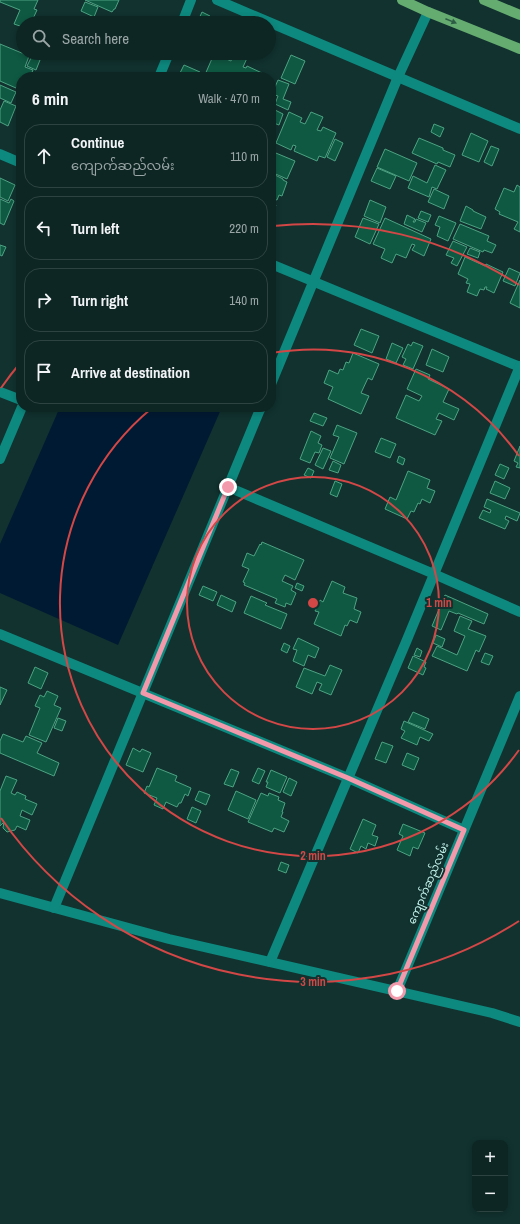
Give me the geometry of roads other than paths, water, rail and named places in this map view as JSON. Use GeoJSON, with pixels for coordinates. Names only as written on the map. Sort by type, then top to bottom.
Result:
{"type":"FeatureCollection","features":[{"type":"Feature","properties":{"kind":"main road"},"geometry":{"type":"LineString","coordinates":[[402,0],[520,49]]}},
{"type":"Feature","properties":{"kind":"main road"},"geometry":{"type":"LineString","coordinates":[[484,0],[520,15]]}},
{"type":"Feature","properties":{"kind":"street"},"geometry":{"type":"LineString","coordinates":[[185,16],[191,0]]}},
{"type":"Feature","properties":{"kind":"street"},"geometry":{"type":"LineString","coordinates":[[217,0],[255,16]]}},
{"type":"Feature","properties":{"kind":"street"},"geometry":{"type":"LineString","coordinates":[[276,372],[398,77],[428,12]]}},
{"type":"Feature","properties":{"kind":"street"},"geometry":{"type":"LineString","coordinates":[[276,25],[520,129]]}},
{"type":"Feature","properties":{"kind":"street"},"geometry":{"type":"LineString","coordinates":[[161,72],[166,60]]}},
{"type":"Feature","properties":{"kind":"street"},"geometry":{"type":"LineString","coordinates":[[0,154],[16,161]]}},
{"type":"Feature","properties":{"kind":"street"},"geometry":{"type":"LineString","coordinates":[[270,962],[520,366],[276,266]]}},
{"type":"Feature","properties":{"kind":"street"},"geometry":{"type":"LineString","coordinates":[[0,392],[16,398]]}},
{"type":"Feature","properties":{"kind":"street"},"geometry":{"type":"LineString","coordinates":[[0,459],[20,412]]}},
{"type":"Feature","properties":{"kind":"street"},"geometry":{"type":"LineString","coordinates":[[54,908],[259,412]]}},
{"type":"Feature","properties":{"kind":"street"},"geometry":{"type":"LineString","coordinates":[[228,487],[520,612]]}},
{"type":"Feature","properties":{"kind":"street"},"geometry":{"type":"LineString","coordinates":[[0,634],[348,778],[464,830]]}},
{"type":"Feature","properties":{"kind":"street","name":"ကျောက်ဆည်လမ်း"},"geometry":{"type":"LineString","coordinates":[[397,991],[520,696]]}},
{"type":"Feature","properties":{"kind":"street"},"geometry":{"type":"LineString","coordinates":[[0,893],[169,939],[492,1013],[520,1022]]}},
{"type":"Feature","properties":{"kind":"water"},"geometry":{"type":"Polygon","coordinates":[[[58,412],[220,412],[118,645],[0,593],[0,544],[58,412]]]}}]}
